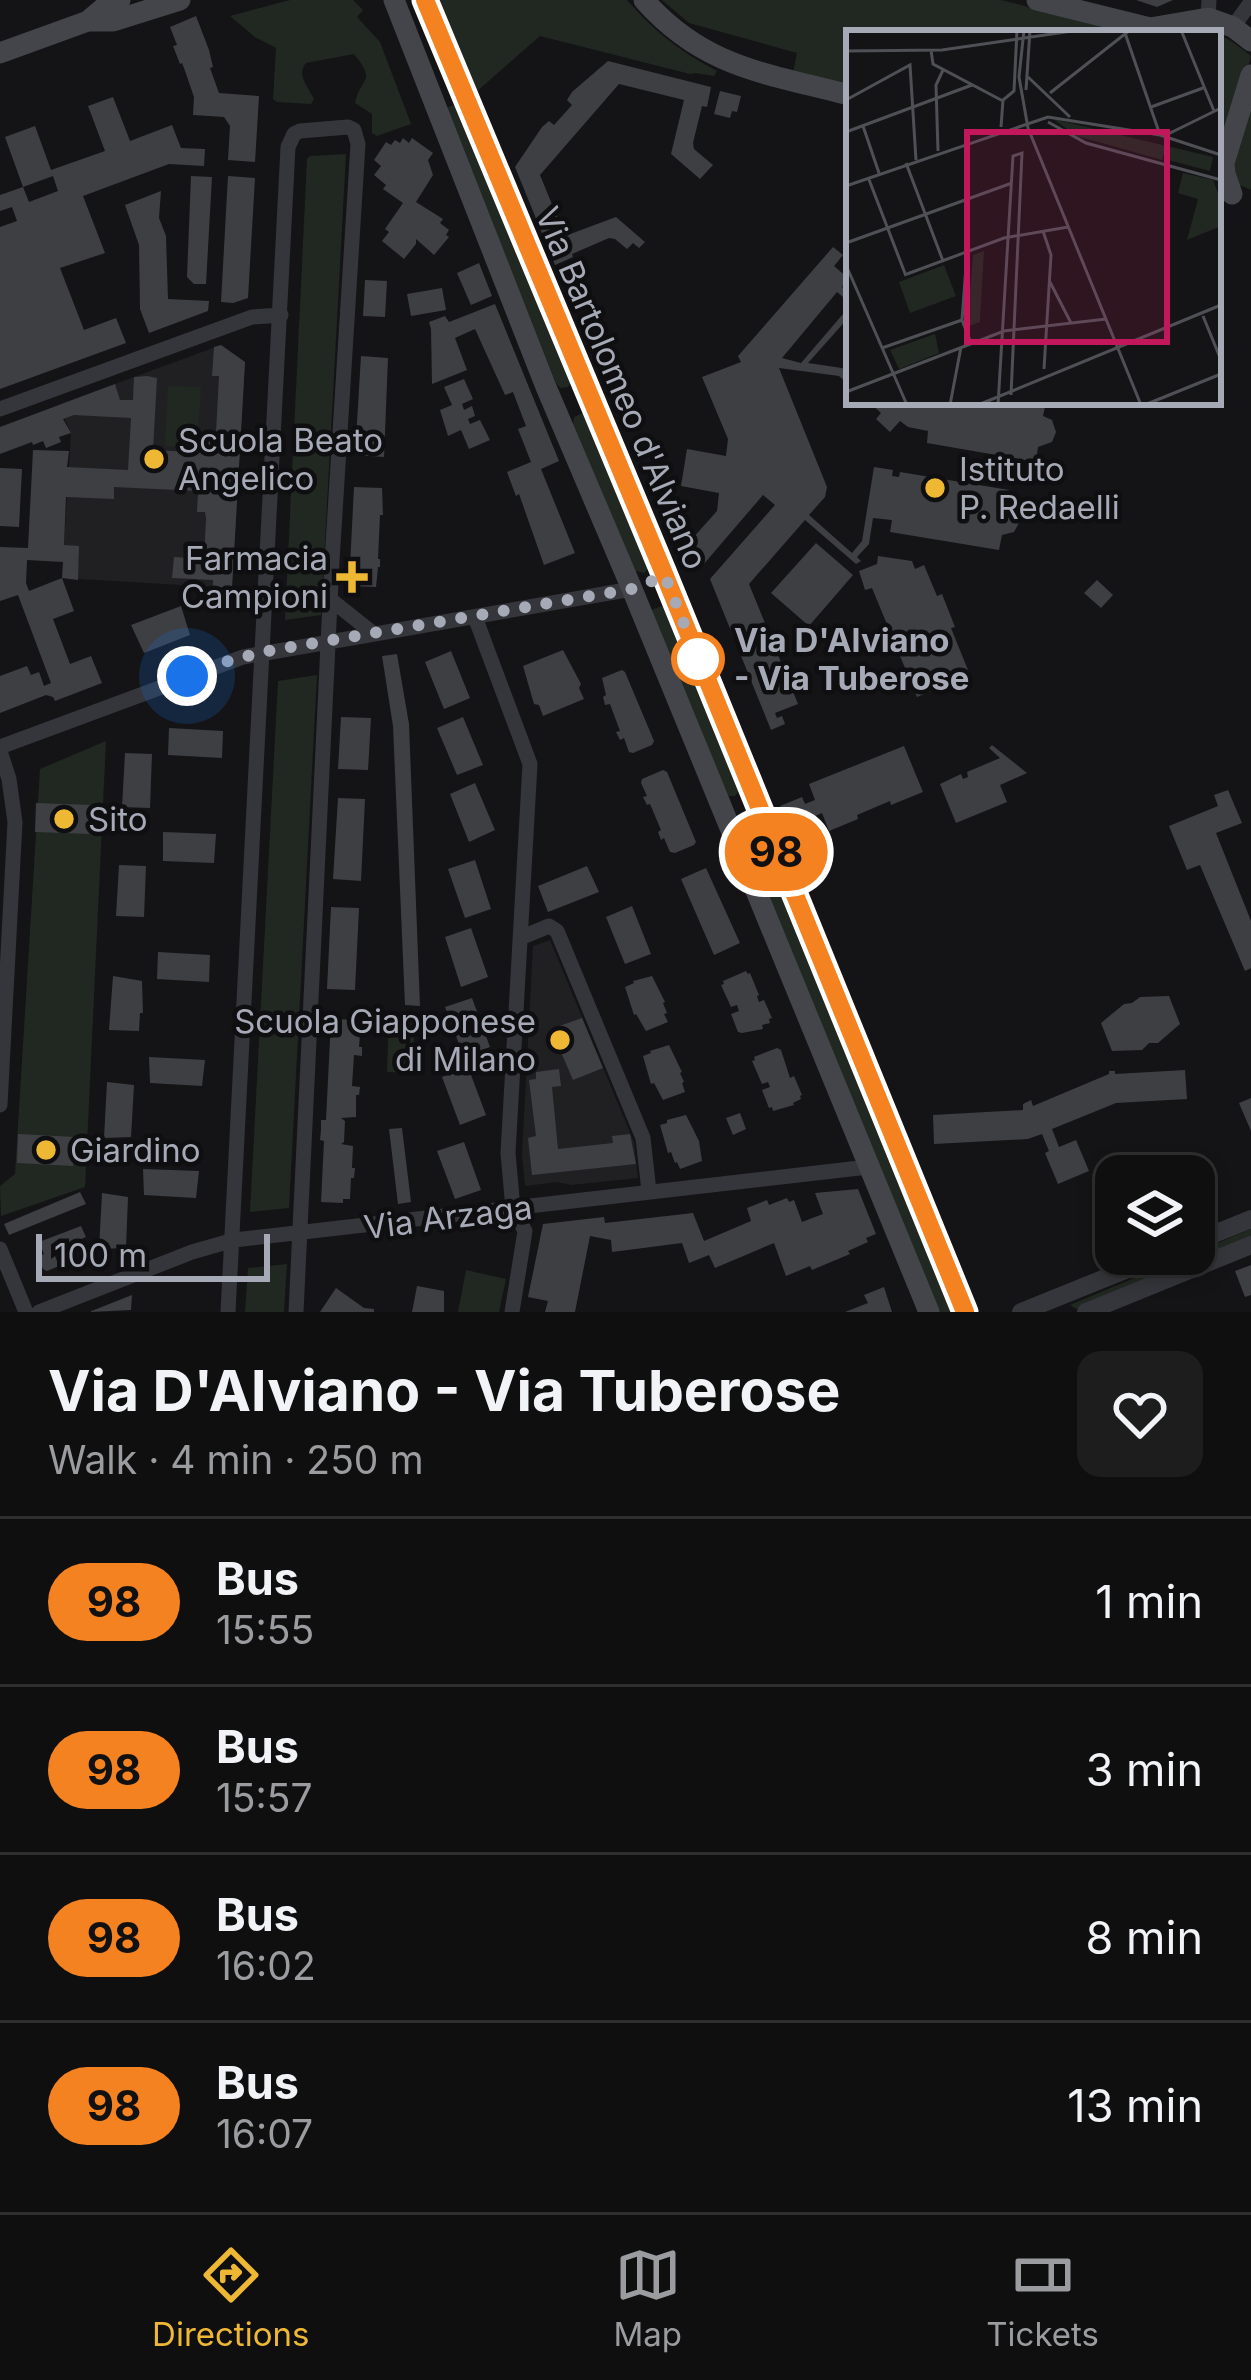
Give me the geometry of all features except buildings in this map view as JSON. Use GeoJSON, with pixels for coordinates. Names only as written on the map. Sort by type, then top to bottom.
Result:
{"type":"FeatureCollection","features":[{"type":"Feature","properties":{"kind":"main road"},"geometry":{"type":"LineString","coordinates":[[88,21],[120,0]]}},
{"type":"Feature","properties":{"kind":"main road"},"geometry":{"type":"LineString","coordinates":[[0,53],[88,21],[113,21],[180,0]]}},
{"type":"Feature","properties":{"kind":"main road"},"geometry":{"type":"LineString","coordinates":[[644,0],[682,37],[722,60],[846,93]]}},
{"type":"Feature","properties":{"kind":"main road"},"geometry":{"type":"LineString","coordinates":[[1037,0],[1150,28],[1209,9],[1242,34]]}},
{"type":"Feature","properties":{"kind":"main road","name":"Via Bartolomeo d'Alviano"},"geometry":{"type":"LineString","coordinates":[[393,2],[554,406],[928,1312]]}},
{"type":"Feature","properties":{"kind":"main road","name":"Via Bartolomeo d'Alviano"},"geometry":{"type":"LineString","coordinates":[[428,4],[964,1312]]}},
{"type":"Feature","properties":{"kind":"main road"},"geometry":{"type":"LineString","coordinates":[[423,72],[434,60],[450,61]]}},
{"type":"Feature","properties":{"kind":"main road"},"geometry":{"type":"LineString","coordinates":[[1234,194],[1224,163],[1251,75]]}},
{"type":"Feature","properties":{"kind":"main road"},"geometry":{"type":"LineString","coordinates":[[436,102],[448,101],[463,90]]}},
{"type":"Feature","properties":{"kind":"main road"},"geometry":{"type":"LineString","coordinates":[[554,406],[587,393]]}},
{"type":"Feature","properties":{"kind":"main road"},"geometry":{"type":"LineString","coordinates":[[632,589],[665,576]]}},
{"type":"Feature","properties":{"kind":"main road"},"geometry":{"type":"LineString","coordinates":[[725,817],[756,803]]}},
{"type":"Feature","properties":{"kind":"street"},"geometry":{"type":"LineString","coordinates":[[1242,34],[1251,2]]}},
{"type":"Feature","properties":{"kind":"street"},"geometry":{"type":"LineString","coordinates":[[228,1312],[288,147],[294,134],[348,127],[358,137],[330,598],[296,1312]]}},
{"type":"Feature","properties":{"kind":"street"},"geometry":{"type":"LineString","coordinates":[[0,409],[252,317],[280,315]]}},
{"type":"Feature","properties":{"kind":"street"},"geometry":{"type":"LineString","coordinates":[[0,1105],[15,822],[0,749],[262,652],[632,589]]}},
{"type":"Feature","properties":{"kind":"street"},"geometry":{"type":"LineString","coordinates":[[330,598],[374,634]]}},
{"type":"Feature","properties":{"kind":"street"},"geometry":{"type":"LineString","coordinates":[[475,617],[530,764],[508,1153],[513,1209],[526,1231],[512,1312]]}},
{"type":"Feature","properties":{"kind":"street"},"geometry":{"type":"LineString","coordinates":[[520,938],[549,926],[557,929],[643,1138],[650,1191]]}},
{"type":"Feature","properties":{"kind":"street","name":"Via Arzaga"},"geometry":{"type":"LineString","coordinates":[[39,1312],[234,1240],[868,1167]]}},
{"type":"Feature","properties":{"kind":"street"},"geometry":{"type":"LineString","coordinates":[[1215,1234],[1251,1219]]}},
{"type":"Feature","properties":{"kind":"street"},"geometry":{"type":"LineString","coordinates":[[1086,1312],[1251,1245]]}},
{"type":"Feature","properties":{"kind":"street"},"geometry":{"type":"LineString","coordinates":[[0,1249],[26,1312]]}},
{"type":"Feature","properties":{"kind":"street"},"geometry":{"type":"LineString","coordinates":[[1021,1312],[1113,1275]]}},
{"type":"Feature","properties":{"kind":"shaded area"},"geometry":{"type":"Polygon","coordinates":[[[290,0],[353,0],[363,10],[357,17],[380,42],[411,124],[377,136],[372,133],[372,114],[355,103],[366,75],[354,54],[306,63],[303,76],[314,99],[311,104],[273,99],[276,48],[230,16],[290,0]]]}},
{"type":"Feature","properties":{"kind":"shaded area"},"geometry":{"type":"Polygon","coordinates":[[[437,0],[627,0],[668,40],[717,71],[714,76],[690,74],[540,36],[476,92],[437,0]]]}},
{"type":"Feature","properties":{"kind":"shaded area"},"geometry":{"type":"Polygon","coordinates":[[[662,0],[1001,0],[1118,30],[846,30],[846,86],[793,73],[797,53],[689,23],[662,0]]]}},
{"type":"Feature","properties":{"kind":"shaded area"},"geometry":{"type":"Polygon","coordinates":[[[1221,36],[1251,56],[1221,161],[1221,36]]]}},
{"type":"Feature","properties":{"kind":"shaded area"},"geometry":{"type":"Polygon","coordinates":[[[1251,92],[1251,190],[1235,183],[1232,175],[1251,92]]]}},
{"type":"Feature","properties":{"kind":"shaded area"},"geometry":{"type":"Polygon","coordinates":[[[458,103],[574,378],[568,387],[556,383],[446,108],[458,103]]]}},
{"type":"Feature","properties":{"kind":"shaded area"},"geometry":{"type":"Polygon","coordinates":[[[346,154],[321,615],[285,620],[307,159],[346,154]]]}},
{"type":"Feature","properties":{"kind":"shaded area","name":"Scuola Beato Angelico"},"geometry":{"type":"Polygon","coordinates":[[[221,345],[245,362],[232,588],[62,578],[71,433],[58,405],[221,345]]]}},
{"type":"Feature","properties":{"kind":"shaded area"},"geometry":{"type":"Polygon","coordinates":[[[168,386],[201,387],[197,448],[165,446],[168,386]]]}},
{"type":"Feature","properties":{"kind":"shaded area"},"geometry":{"type":"Polygon","coordinates":[[[588,415],[649,561],[644,573],[633,570],[573,426],[574,417],[588,415]]]}},
{"type":"Feature","properties":{"kind":"shaded area"},"geometry":{"type":"Polygon","coordinates":[[[667,604],[741,789],[735,796],[728,796],[649,611],[667,604]]]}},
{"type":"Feature","properties":{"kind":"shaded area"},"geometry":{"type":"Polygon","coordinates":[[[317,675],[289,1208],[250,1212],[278,681],[317,675]]]}},
{"type":"Feature","properties":{"kind":"shaded area"},"geometry":{"type":"Polygon","coordinates":[[[106,741],[85,1187],[1,1216],[0,1186],[15,1174],[40,769],[106,741]]]}},
{"type":"Feature","properties":{"kind":"shaded area"},"geometry":{"type":"Polygon","coordinates":[[[746,824],[759,828],[957,1312],[937,1312],[741,829],[746,824]]]}},
{"type":"Feature","properties":{"kind":"shaded area","name":"Scuola Giapponese di Milano"},"geometry":{"type":"Polygon","coordinates":[[[550,940],[634,1142],[638,1178],[525,1186],[522,1154],[533,946],[550,940]]]}},
{"type":"Feature","properties":{"kind":"shaded area"},"geometry":{"type":"Polygon","coordinates":[[[389,1016],[415,1017],[412,1073],[387,1072],[389,1016]]]}},
{"type":"Feature","properties":{"kind":"shaded area"},"geometry":{"type":"Polygon","coordinates":[[[1251,1229],[1251,1237],[1215,1252],[1215,1244],[1251,1229]]]}},
{"type":"Feature","properties":{"kind":"shaded area"},"geometry":{"type":"Polygon","coordinates":[[[287,1264],[284,1312],[245,1312],[248,1268],[287,1264]]]}},
{"type":"Feature","properties":{"kind":"shaded area"},"geometry":{"type":"Polygon","coordinates":[[[466,1270],[506,1279],[499,1312],[458,1312],[466,1270]]]}},
{"type":"Feature","properties":{"kind":"shaded area"},"geometry":{"type":"Polygon","coordinates":[[[1141,1275],[1159,1275],[1076,1309],[1070,1305],[1141,1275]]]}},
{"type":"Feature","properties":{"kind":"bus line","name":"98"},"geometry":{"type":"LineString","coordinates":[[425,0],[965,1312]]}},
{"type":"Feature","properties":{"kind":"place","name":"Scuola Beato Angelico"},"geometry":{"type":"Point","coordinates":[154,459]}},
{"type":"Feature","properties":{"kind":"place","name":"Istituto P. Redaelli"},"geometry":{"type":"Point","coordinates":[935,488]}},
{"type":"Feature","properties":{"kind":"place","name":"Farmacia Campioni"},"geometry":{"type":"Point","coordinates":[352,577]}},
{"type":"Feature","properties":{"kind":"place","name":"Via D'Alviano - Via Tuberose"},"geometry":{"type":"Point","coordinates":[698,659]}},
{"type":"Feature","properties":{"kind":"place","name":"Sito"},"geometry":{"type":"Point","coordinates":[64,819]}},
{"type":"Feature","properties":{"kind":"place","name":"Scuola Giapponese di Milano"},"geometry":{"type":"Point","coordinates":[560,1040]}},
{"type":"Feature","properties":{"kind":"place","name":"Giardino"},"geometry":{"type":"Point","coordinates":[46,1150]}},
{"type":"Feature","properties":{"kind":"route"},"geometry":{"type":"LineString","coordinates":[[187,676],[262,652],[632,589],[665,576],[698,659]]}}]}
